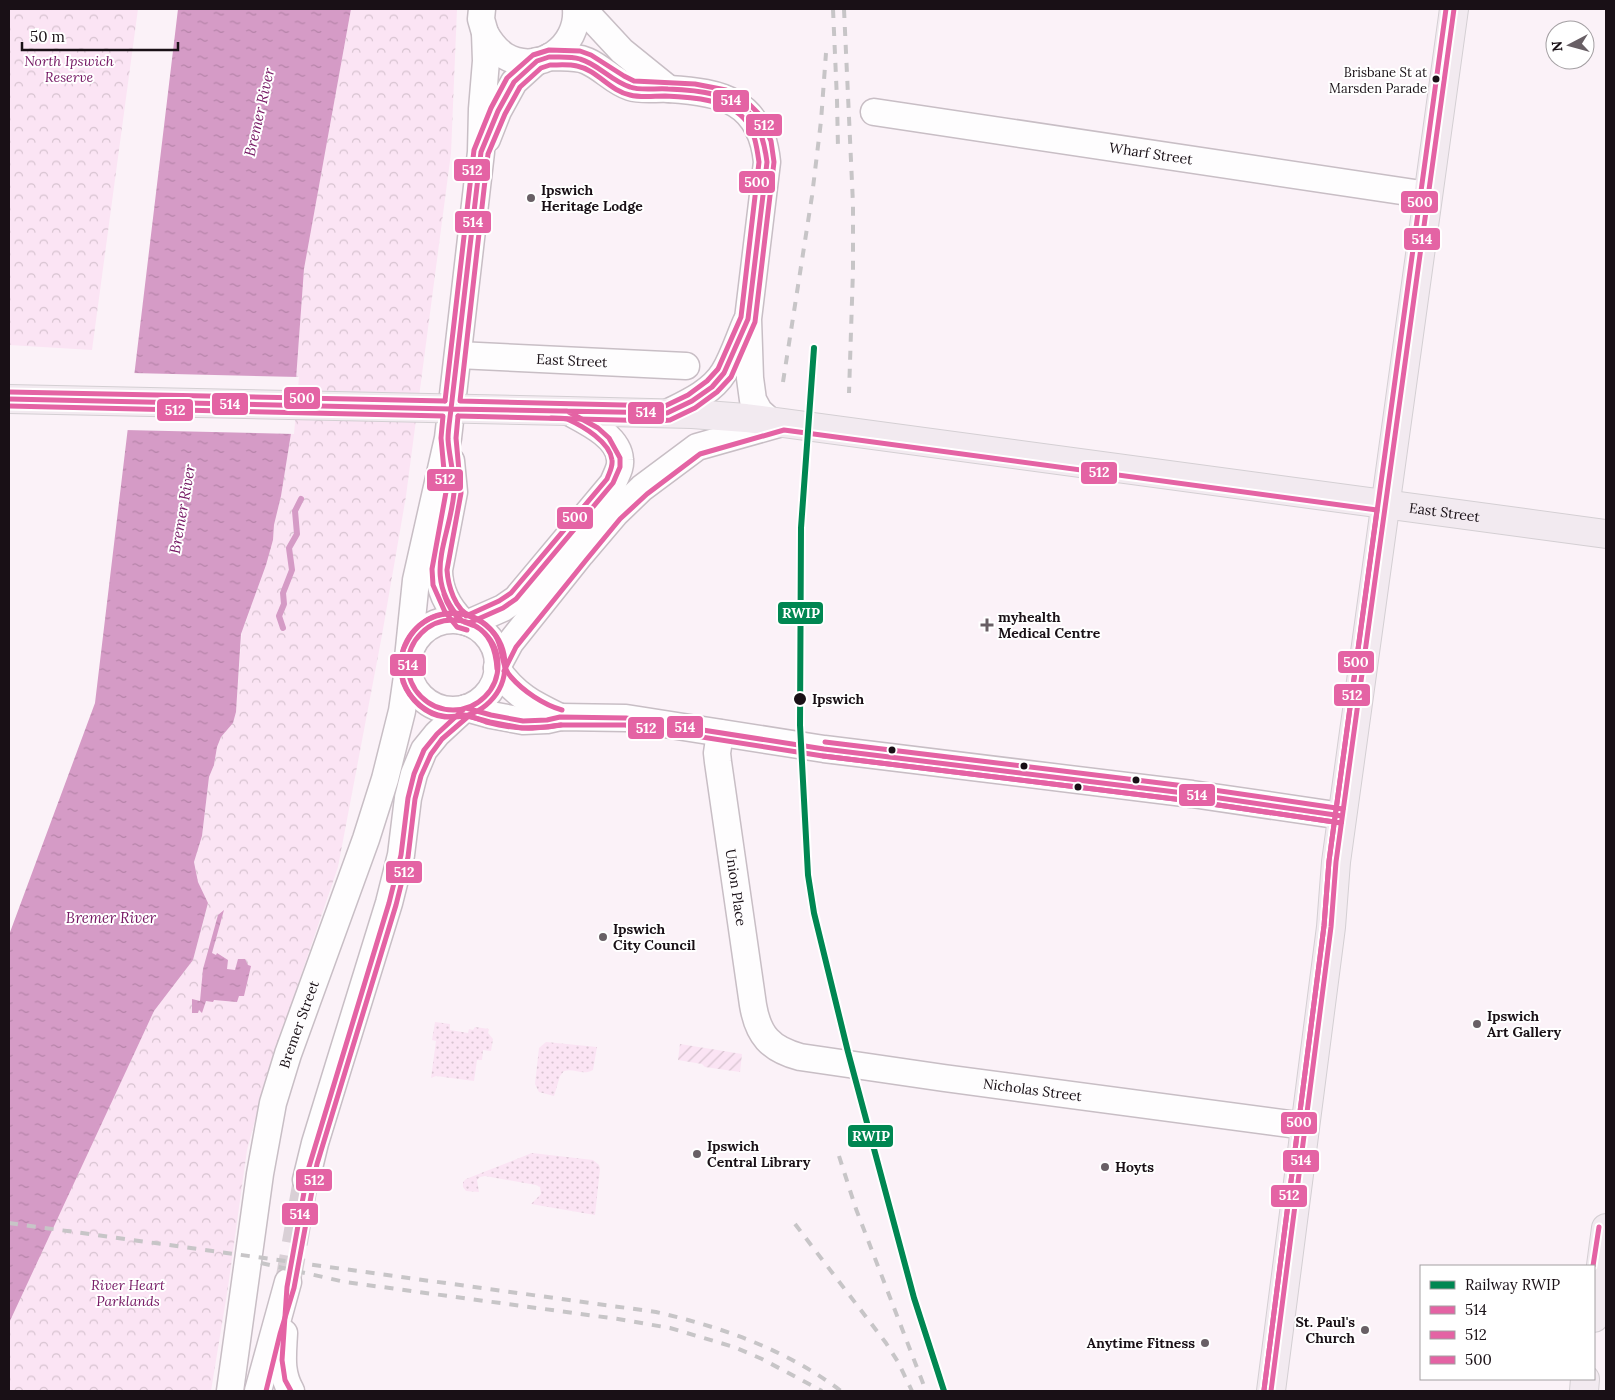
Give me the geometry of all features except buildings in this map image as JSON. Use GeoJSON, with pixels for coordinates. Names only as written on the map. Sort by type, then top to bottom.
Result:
{"type":"FeatureCollection","features":[{"type":"Feature","properties":{"kind":"main road"},"geometry":{"type":"LineString","coordinates":[[1271,1391],[1331,927],[1342,816],[1454,9]]}},
{"type":"Feature","properties":{"kind":"main road","name":"East Street"},"geometry":{"type":"LineString","coordinates":[[9,399],[711,415],[776,422],[1606,534]]}},
{"type":"Feature","properties":{"kind":"main road"},"geometry":{"type":"LineString","coordinates":[[1595,1310],[1606,1228]]}},
{"type":"Feature","properties":{"kind":"street","name":"Bremer Street"},"geometry":{"type":"LineString","coordinates":[[482,152],[498,111],[514,82],[543,59],[561,50],[569,39],[575,25],[576,9]]}},
{"type":"Feature","properties":{"kind":"street"},"geometry":{"type":"LineString","coordinates":[[583,9],[622,51],[669,89]]}},
{"type":"Feature","properties":{"kind":"street","name":"Bremer Street"},"geometry":{"type":"LineString","coordinates":[[483,21],[493,46],[506,56],[521,61],[543,59]]}},
{"type":"Feature","properties":{"kind":"street","name":"Bremer Street"},"geometry":{"type":"LineString","coordinates":[[230,1391],[259,1182],[273,1103],[288,1054],[366,839],[385,779],[402,711],[416,580],[448,438],[482,152],[482,109],[486,61],[483,21]]}},
{"type":"Feature","properties":{"kind":"street"},"geometry":{"type":"LineString","coordinates":[[543,59],[578,58],[632,88],[694,92],[730,101],[753,118],[761,134],[767,162],[748,319],[750,378],[753,400],[759,411],[776,422]]}},
{"type":"Feature","properties":{"kind":"street","name":"Wharf Street"},"geometry":{"type":"LineString","coordinates":[[874,112],[1428,195]]}},
{"type":"Feature","properties":{"kind":"street"},"geometry":{"type":"LineString","coordinates":[[667,414],[692,401],[712,387],[724,373],[748,319]]}},
{"type":"Feature","properties":{"kind":"street","name":"East Street"},"geometry":{"type":"LineString","coordinates":[[458,355],[686,366]]}},
{"type":"Feature","properties":{"kind":"street"},"geometry":{"type":"LineString","coordinates":[[466,622],[503,608],[516,599],[613,483],[620,467],[620,458],[617,450],[609,438],[598,428],[567,411]]}},
{"type":"Feature","properties":{"kind":"street"},"geometry":{"type":"LineString","coordinates":[[306,1180],[332,1086],[389,903],[401,855],[408,798],[414,774],[424,750],[437,734],[465,709],[478,703],[487,694],[494,682],[497,668],[510,643],[581,554],[642,488],[697,448],[776,422]]}},
{"type":"Feature","properties":{"kind":"street","name":"Bremer Street"},"geometry":{"type":"LineString","coordinates":[[448,438],[454,492],[439,577],[448,603],[466,622]]}},
{"type":"Feature","properties":{"kind":"street"},"geometry":{"type":"LineString","coordinates":[[560,717],[520,696],[497,668],[495,651],[488,637],[476,627],[466,622],[448,620],[428,628],[417,638],[408,663],[412,685],[423,699],[446,710],[465,709],[523,720],[547,720],[560,717],[620,717],[832,750],[1192,794],[1342,816]]}},
{"type":"Feature","properties":{"kind":"street","name":"Union Place"},"geometry":{"type":"LineString","coordinates":[[720,733],[717,753],[718,762],[752,1005],[756,1021],[766,1039]]}},
{"type":"Feature","properties":{"kind":"street","name":"Nicholas Street"},"geometry":{"type":"LineString","coordinates":[[766,1039],[775,1048],[786,1054],[800,1057],[1305,1126]]}},
{"type":"Feature","properties":{"kind":"street"},"geometry":{"type":"LineString","coordinates":[[258,1391],[273,1332],[288,1285],[282,1360],[285,1380],[291,1391]]}},
{"type":"Feature","properties":{"kind":"green space","name":"North Ipswich Reserve"},"geometry":{"type":"Polygon","coordinates":[[[9,9],[138,9],[92,350],[9,345],[9,9]]]}},
{"type":"Feature","properties":{"kind":"green space","name":"River Heart Parklands"},"geometry":{"type":"Polygon","coordinates":[[[351,9],[457,9],[451,153],[406,496],[338,867],[268,1072],[247,1150],[211,1391],[9,1391],[9,1315],[32,1271],[154,1011],[193,960],[208,904],[198,882],[194,862],[202,836],[209,777],[214,765],[217,747],[221,737],[233,723],[236,712],[242,629],[273,540],[293,421],[304,269],[351,9]]]}},
{"type":"Feature","properties":{"kind":"green space"},"geometry":{"type":"Polygon","coordinates":[[[435,1022],[450,1024],[450,1030],[468,1033],[469,1029],[473,1030],[475,1027],[489,1029],[488,1033],[493,1039],[491,1051],[483,1050],[482,1060],[477,1060],[474,1081],[436,1076],[431,1078],[436,1041],[432,1040],[435,1022]]]}},
{"type":"Feature","properties":{"kind":"green space"},"geometry":{"type":"Polygon","coordinates":[[[546,1042],[597,1047],[593,1070],[589,1072],[564,1071],[560,1076],[554,1096],[539,1092],[535,1084],[539,1048],[546,1042]]]}},
{"type":"Feature","properties":{"kind":"green space"},"geometry":{"type":"Polygon","coordinates":[[[680,1044],[742,1054],[740,1072],[705,1067],[702,1064],[678,1060],[680,1044]]]}},
{"type":"Feature","properties":{"kind":"green space"},"geometry":{"type":"Polygon","coordinates":[[[532,1153],[593,1160],[599,1165],[595,1215],[531,1204],[541,1194],[540,1187],[536,1185],[485,1176],[477,1180],[479,1192],[466,1191],[463,1187],[463,1182],[466,1179],[532,1153]]]}},
{"type":"Feature","properties":{"kind":"water","name":"Bremer River"},"geometry":{"type":"Polygon","coordinates":[[[178,9],[351,9],[304,269],[293,421],[273,540],[241,634],[236,712],[233,723],[221,737],[217,747],[214,765],[209,777],[202,836],[194,862],[198,882],[208,903],[193,960],[154,1011],[9,1323],[9,935],[95,703],[178,9]]]}},
{"type":"Feature","properties":{"kind":"water"},"geometry":{"type":"Polygon","coordinates":[[[224,910],[212,953],[216,955],[217,953],[228,960],[227,969],[235,970],[238,959],[245,959],[248,965],[251,966],[244,996],[239,996],[237,1002],[206,1001],[202,1013],[199,1010],[198,1013],[192,1013],[192,999],[200,1001],[203,969],[218,915],[224,910]]]}},
{"type":"Feature","properties":{"kind":"pier"},"geometry":{"type":"Polygon","coordinates":[[[132,373],[299,377],[294,434],[125,430],[132,373]]]}},
{"type":"Feature","properties":{"kind":"waterway"},"geometry":{"type":"LineString","coordinates":[[283,628],[279,616],[284,604],[283,593],[292,570],[289,548],[297,534],[295,511],[301,499]]}},
{"type":"Feature","properties":{"kind":"tunnel"},"geometry":{"type":"LineString","coordinates":[[288,1282],[306,1180]]}},
{"type":"Feature","properties":{"kind":"railway"},"geometry":{"type":"LineString","coordinates":[[833,9],[838,148]]}},
{"type":"Feature","properties":{"kind":"railway"},"geometry":{"type":"LineString","coordinates":[[844,9],[853,204],[849,393]]}},
{"type":"Feature","properties":{"kind":"railway"},"geometry":{"type":"LineString","coordinates":[[783,382],[812,196],[821,121],[826,53]]}},
{"type":"Feature","properties":{"kind":"railway"},"geometry":{"type":"LineString","coordinates":[[839,1156],[856,1209],[926,1391]]}},
{"type":"Feature","properties":{"kind":"railway"},"geometry":{"type":"LineString","coordinates":[[9,1223],[656,1312],[705,1325],[753,1342],[799,1363],[841,1391]]}},
{"type":"Feature","properties":{"kind":"railway"},"geometry":{"type":"LineString","coordinates":[[795,1224],[886,1343],[898,1362],[912,1391]]}},
{"type":"Feature","properties":{"kind":"railway"},"geometry":{"type":"LineString","coordinates":[[261,1263],[345,1282],[618,1319],[670,1328],[734,1347],[762,1359],[822,1391]]}},
{"type":"Feature","properties":{"kind":"rail line","name":"RWIP"},"geometry":{"type":"LineString","coordinates":[[814,348],[801,528],[800,725],[808,875],[814,913],[848,1052],[914,1298],[944,1391]]}},
{"type":"Feature","properties":{"kind":"transit line","name":"500"},"geometry":{"type":"LineString","coordinates":[[1264,1390],[1324,926],[1329,861],[1446,9]]}},
{"type":"Feature","properties":{"kind":"transit line","name":"514"},"geometry":{"type":"LineString","coordinates":[[1271,1391],[1331,927],[1336,862],[1454,9]]}},
{"type":"Feature","properties":{"kind":"transit line","name":"512"},"geometry":{"type":"LineString","coordinates":[[445,401],[474,150],[491,108],[507,78],[533,55],[549,50],[580,51],[591,55],[634,81],[695,84],[726,90],[745,100],[759,114],[771,141],[774,162],[755,322],[731,377],[717,392],[695,408],[670,420],[660,421],[458,416]]}},
{"type":"Feature","properties":{"kind":"transit line","name":"514"},"geometry":{"type":"LineString","coordinates":[[549,57],[569,57],[587,61],[617,81],[634,88],[691,90],[715,94],[736,103],[746,110],[753,118],[761,134],[767,162],[748,319],[724,373],[712,387],[692,401],[667,413],[451,409],[481,152],[498,111],[514,82],[537,61],[549,57]]}},
{"type":"Feature","properties":{"kind":"transit line","name":"500"},"geometry":{"type":"LineString","coordinates":[[550,65],[571,65],[584,68],[616,89],[630,95],[643,97],[686,97],[720,104],[740,114],[750,126],[754,136],[759,162],[741,317],[718,369],[707,381],[688,395],[665,406],[460,401],[488,154],[505,114],[520,87],[541,68],[550,65]]}},
{"type":"Feature","properties":{"kind":"transit line","name":"500"},"geometry":{"type":"LineString","coordinates":[[9,392],[445,401]]}},
{"type":"Feature","properties":{"kind":"transit line","name":"514"},"geometry":{"type":"LineString","coordinates":[[9,399],[451,409]]}},
{"type":"Feature","properties":{"kind":"transit line","name":"512"},"geometry":{"type":"LineString","coordinates":[[9,406],[443,416],[441,438],[446,492],[432,569],[433,585],[445,612],[457,627],[467,630]]}},
{"type":"Feature","properties":{"kind":"transit line","name":"514"},"geometry":{"type":"LineString","coordinates":[[451,409],[448,439],[454,493],[441,559],[440,574],[443,589],[450,605],[462,621]]}},
{"type":"Feature","properties":{"kind":"transit line","name":"514"},"geometry":{"type":"LineString","coordinates":[[469,623],[503,608],[516,599],[613,483],[620,467],[620,458],[609,438],[598,428],[567,411],[551,411]]}},
{"type":"Feature","properties":{"kind":"transit line","name":"500"},"geometry":{"type":"LineString","coordinates":[[458,416],[456,438],[461,493],[447,570],[453,597],[461,609],[471,616]]}},
{"type":"Feature","properties":{"kind":"transit line","name":"500"},"geometry":{"type":"LineString","coordinates":[[466,616],[499,601],[511,593],[607,479],[612,460],[610,453],[601,441],[588,430],[567,419],[551,418]]}},
{"type":"Feature","properties":{"kind":"transit line","name":"512"},"geometry":{"type":"LineString","coordinates":[[504,671],[516,647],[587,559],[620,519],[647,494],[700,454],[784,430],[1377,510],[1329,861],[1324,926],[1264,1390]]}},
{"type":"Feature","properties":{"kind":"transit line","name":"514"},"geometry":{"type":"LineString","coordinates":[[444,594],[450,608],[458,617],[464,622],[480,629],[489,639],[494,650],[497,669]]}},
{"type":"Feature","properties":{"kind":"transit line","name":"512"},"geometry":{"type":"LineString","coordinates":[[453,613],[473,617],[482,621],[490,628],[497,636],[501,645],[505,665],[501,685],[497,694],[490,702],[482,709],[473,713],[453,717],[433,713],[424,709],[416,702],[409,694],[405,685],[401,665],[405,645],[409,636],[416,628],[424,621],[433,617],[453,613]]}},
{"type":"Feature","properties":{"kind":"transit line","name":"500"},"geometry":{"type":"LineString","coordinates":[[561,725],[533,728],[514,727],[486,722],[468,716],[445,717],[431,713],[420,706],[406,689],[401,672],[403,651],[414,630],[436,616],[462,614],[474,618],[486,625],[495,635],[500,645],[505,667],[511,677],[541,701],[562,710]]}},
{"type":"Feature","properties":{"kind":"transit line","name":"514"},"geometry":{"type":"LineString","coordinates":[[453,620],[470,624],[485,633],[494,648],[498,665],[494,682],[485,697],[470,706],[453,710],[436,706],[421,697],[412,682],[408,665],[412,648],[421,633],[436,624],[453,620]]}},
{"type":"Feature","properties":{"kind":"transit line","name":"514"},"geometry":{"type":"LineString","coordinates":[[466,708],[523,721],[547,720],[560,717],[626,718],[824,749],[1192,794],[1342,816]]}},
{"type":"Feature","properties":{"kind":"transit line","name":"514"},"geometry":{"type":"LineString","coordinates":[[291,1391],[285,1380],[282,1360],[287,1287],[308,1170],[389,903],[401,855],[408,798],[414,774],[424,750],[437,734],[464,709]]}},
{"type":"Feature","properties":{"kind":"transit line","name":"512"},"geometry":{"type":"LineString","coordinates":[[266,1391],[294,1288],[317,1164],[396,905],[408,857],[415,799],[421,776],[431,754],[442,739],[471,714]]}},
{"type":"Feature","properties":{"kind":"transit line","name":"512"},"geometry":{"type":"LineString","coordinates":[[464,715],[522,728],[561,725],[625,725],[823,756],[1191,801],[1341,823]]}},
{"type":"Feature","properties":{"kind":"transit line","name":"500"},"geometry":{"type":"LineString","coordinates":[[825,742],[1193,787],[1343,809]]}},
{"type":"Feature","properties":{"kind":"transit line","name":"500"},"geometry":{"type":"LineString","coordinates":[[823,756],[1191,801],[1341,823]]}},
{"type":"Feature","properties":{"kind":"transit line","name":"500"},"geometry":{"type":"LineString","coordinates":[[1593,1265],[1599,1227]]}},
{"type":"Feature","properties":{"kind":"place","name":"Brisbane St at Marsden Parade"},"geometry":{"type":"Point","coordinates":[1436,79]}},
{"type":"Feature","properties":{"kind":"place","name":"Ipswich Heritage Lodge"},"geometry":{"type":"Point","coordinates":[531,198]}},
{"type":"Feature","properties":{"kind":"place","name":"myhealth Medical Centre"},"geometry":{"type":"Point","coordinates":[987,625]}},
{"type":"Feature","properties":{"kind":"place","name":"Ipswich"},"geometry":{"type":"Point","coordinates":[800,699]}},
{"type":"Feature","properties":{"kind":"place","name":"Ipswich City Council"},"geometry":{"type":"Point","coordinates":[603,937]}},
{"type":"Feature","properties":{"kind":"place","name":"Ipswich Art Gallery"},"geometry":{"type":"Point","coordinates":[1477,1024]}},
{"type":"Feature","properties":{"kind":"place","name":"Ipswich Central Library"},"geometry":{"type":"Point","coordinates":[697,1154]}},
{"type":"Feature","properties":{"kind":"place","name":"Hoyts"},"geometry":{"type":"Point","coordinates":[1105,1167]}},
{"type":"Feature","properties":{"kind":"place","name":"St. Paul's Church"},"geometry":{"type":"Point","coordinates":[1365,1330]}},
{"type":"Feature","properties":{"kind":"place","name":"Anytime Fitness"},"geometry":{"type":"Point","coordinates":[1205,1343]}}]}
